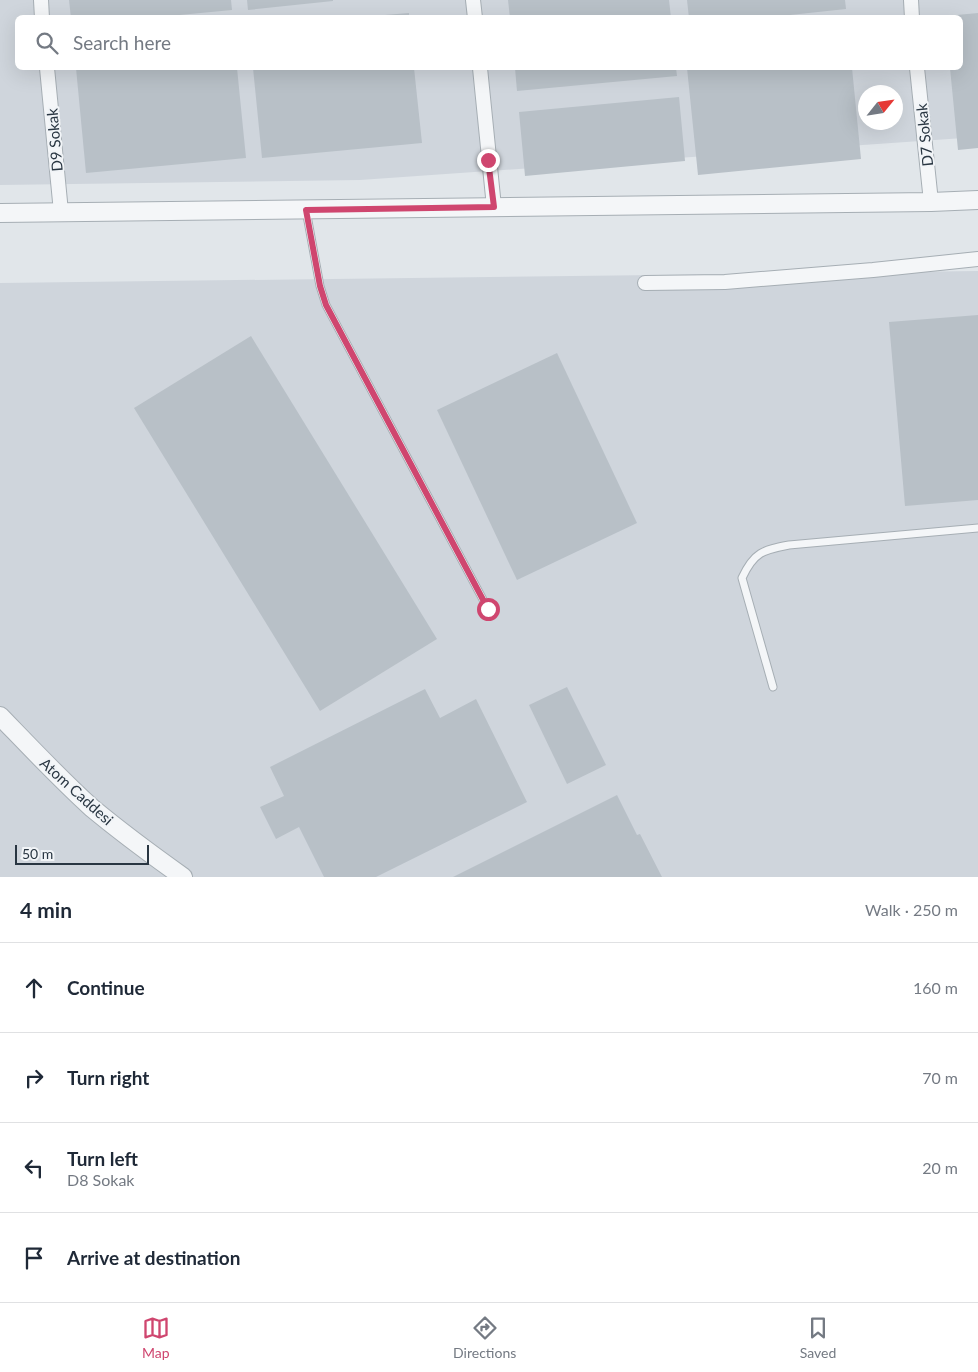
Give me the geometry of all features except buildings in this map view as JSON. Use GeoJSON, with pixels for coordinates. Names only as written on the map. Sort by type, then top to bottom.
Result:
{"type":"FeatureCollection","features":[{"type":"Feature","properties":{"kind":"street"},"geometry":{"type":"LineString","coordinates":[[41,0],[42,15]]}},
{"type":"Feature","properties":{"kind":"street"},"geometry":{"type":"LineString","coordinates":[[473,0],[475,15]]}},
{"type":"Feature","properties":{"kind":"street"},"geometry":{"type":"LineString","coordinates":[[910,0],[912,15]]}},
{"type":"Feature","properties":{"kind":"street","name":"D9 Sokak"},"geometry":{"type":"LineString","coordinates":[[47,70],[61,212]]}},
{"type":"Feature","properties":{"kind":"street"},"geometry":{"type":"LineString","coordinates":[[480,70],[494,207]]}},
{"type":"Feature","properties":{"kind":"street","name":"D7 Sokak"},"geometry":{"type":"LineString","coordinates":[[917,70],[931,202]]}},
{"type":"Feature","properties":{"kind":"street"},"geometry":{"type":"LineString","coordinates":[[0,213],[978,200]]}},
{"type":"Feature","properties":{"kind":"street"},"geometry":{"type":"LineString","coordinates":[[645,283],[725,282],[978,259]]}},
{"type":"Feature","properties":{"kind":"street","name":"Atom Caddesi"},"geometry":{"type":"LineString","coordinates":[[0,716],[32,750],[92,807],[183,877]]}},
{"type":"Feature","properties":{"kind":"lane"},"geometry":{"type":"LineString","coordinates":[[306,210],[320,286],[326,305],[488,609]]}},
{"type":"Feature","properties":{"kind":"lane"},"geometry":{"type":"LineString","coordinates":[[773,687],[742,578],[756,556],[767,550],[789,545],[978,528]]}},
{"type":"Feature","properties":{"kind":"shaded area"},"geometry":{"type":"Polygon","coordinates":[[[0,0],[978,0],[978,137],[360,180],[0,185],[0,0]]]}},
{"type":"Feature","properties":{"kind":"shaded area"},"geometry":{"type":"Polygon","coordinates":[[[978,271],[978,877],[0,877],[0,283],[978,271]]]}},
{"type":"Feature","properties":{"kind":"route"},"geometry":{"type":"LineString","coordinates":[[488,160],[494,207],[306,210],[320,286],[326,305],[488,609]]}}]}
